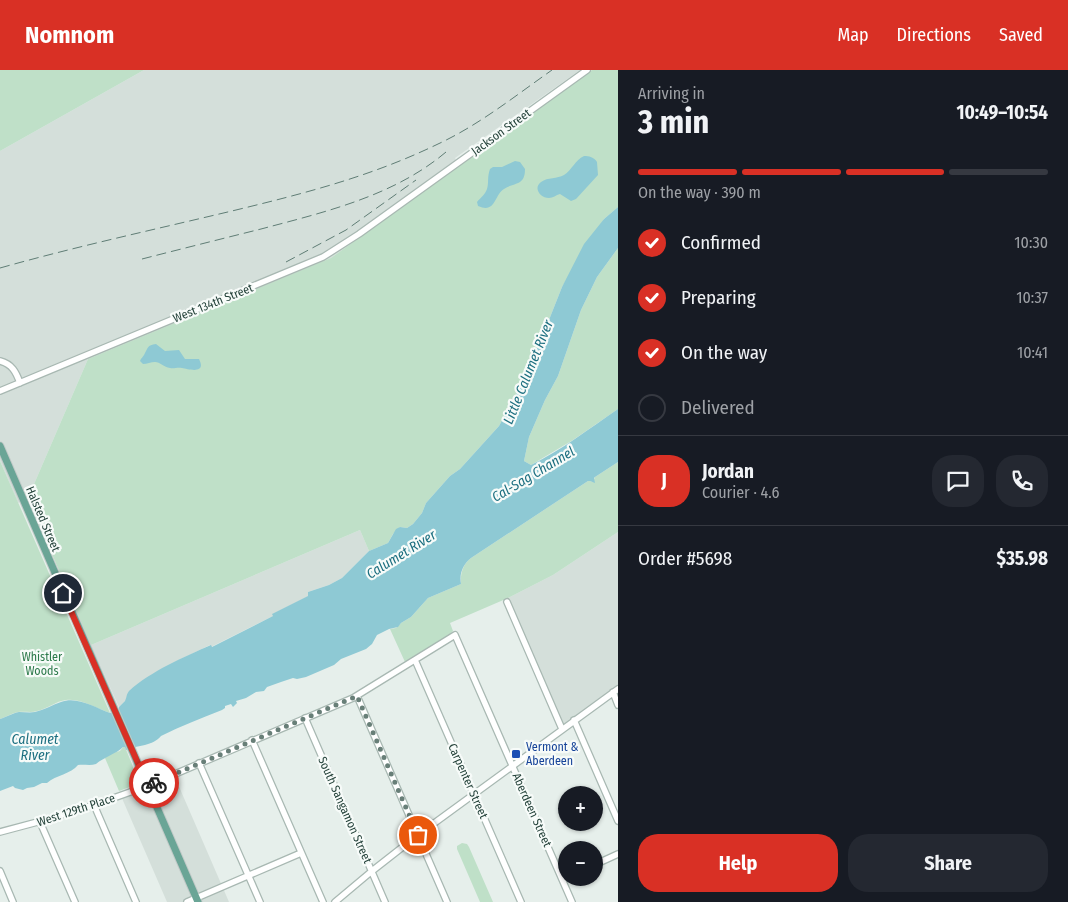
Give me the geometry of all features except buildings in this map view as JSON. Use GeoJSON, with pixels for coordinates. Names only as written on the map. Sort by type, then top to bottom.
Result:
{"type":"FeatureCollection","features":[{"type":"Feature","properties":{"kind":"main road","name":"Halsted Street"},"geometry":{"type":"LineString","coordinates":[[0,446],[197,900]]}},
{"type":"Feature","properties":{"kind":"street","name":"Jackson Street"},"geometry":{"type":"LineString","coordinates":[[415,193],[588,70]]}},
{"type":"Feature","properties":{"kind":"street","name":"West 134th Street"},"geometry":{"type":"LineString","coordinates":[[0,391],[318,260],[359,234],[415,193]]}},
{"type":"Feature","properties":{"kind":"street"},"geometry":{"type":"LineString","coordinates":[[0,361],[14,369],[20,383]]}},
{"type":"Feature","properties":{"kind":"street"},"geometry":{"type":"LineString","coordinates":[[507,602],[562,729]]}},
{"type":"Feature","properties":{"kind":"street","name":"West 129th Place"},"geometry":{"type":"LineString","coordinates":[[0,832],[40,822],[148,786],[357,696],[455,635]]}},
{"type":"Feature","properties":{"kind":"street","name":"Aberdeen Street"},"geometry":{"type":"LineString","coordinates":[[455,635],[512,766],[558,862]]}},
{"type":"Feature","properties":{"kind":"street","name":"Carpenter Street"},"geometry":{"type":"LineString","coordinates":[[414,660],[521,902]]}},
{"type":"Feature","properties":{"kind":"street"},"geometry":{"type":"LineString","coordinates":[[335,902],[418,835],[616,690],[618,705]]}},
{"type":"Feature","properties":{"kind":"street"},"geometry":{"type":"LineString","coordinates":[[357,696],[447,902]]}},
{"type":"Feature","properties":{"kind":"street","name":"South Sangamon Street"},"geometry":{"type":"LineString","coordinates":[[305,718],[385,902]]}},
{"type":"Feature","properties":{"kind":"street"},"geometry":{"type":"LineString","coordinates":[[574,720],[618,821]]}},
{"type":"Feature","properties":{"kind":"street"},"geometry":{"type":"LineString","coordinates":[[252,740],[322,902]]}},
{"type":"Feature","properties":{"kind":"street"},"geometry":{"type":"LineString","coordinates":[[199,763],[260,902]]}},
{"type":"Feature","properties":{"kind":"street"},"geometry":{"type":"LineString","coordinates":[[94,805],[136,902]]}},
{"type":"Feature","properties":{"kind":"street"},"geometry":{"type":"LineString","coordinates":[[40,822],[75,902]]}},
{"type":"Feature","properties":{"kind":"street"},"geometry":{"type":"LineString","coordinates":[[187,902],[197,900],[301,853]]}},
{"type":"Feature","properties":{"kind":"street"},"geometry":{"type":"LineString","coordinates":[[603,861],[618,854]]}},
{"type":"Feature","properties":{"kind":"street"},"geometry":{"type":"LineString","coordinates":[[0,871],[14,902]]}},
{"type":"Feature","properties":{"kind":"street","name":"Aberdeen Street"},"geometry":{"type":"LineString","coordinates":[[568,886],[572,902]]}},
{"type":"Feature","properties":{"kind":"shaded area"},"geometry":{"type":"Polygon","coordinates":[[[144,70],[580,70],[455,158],[459,166],[331,258],[88,359],[28,498],[18,503],[0,461],[0,151],[144,70]]]}},
{"type":"Feature","properties":{"kind":"shaded area"},"geometry":{"type":"Polygon","coordinates":[[[360,530],[369,551],[342,578],[329,585],[308,592],[309,596],[273,614],[273,616],[153,674],[119,707],[91,645],[360,530]]]}},
{"type":"Feature","properties":{"kind":"shaded area"},"geometry":{"type":"Polygon","coordinates":[[[618,532],[618,689],[564,728],[508,598],[553,575],[618,532]]]}},
{"type":"Feature","properties":{"kind":"shaded area"},"geometry":{"type":"Polygon","coordinates":[[[174,775],[229,902],[167,902],[121,796],[174,775]]]}},
{"type":"Feature","properties":{"kind":"green space"},"geometry":{"type":"Polygon","coordinates":[[[0,70],[144,70],[0,151],[0,70]]]}},
{"type":"Feature","properties":{"kind":"green space"},"geometry":{"type":"Polygon","coordinates":[[[592,70],[618,70],[618,207],[604,219],[562,287],[519,389],[499,426],[426,503],[422,513],[413,524],[407,528],[400,527],[388,543],[369,551],[360,530],[91,645],[28,498],[88,359],[331,258],[592,70]]]}},
{"type":"Feature","properties":{"kind":"green space"},"geometry":{"type":"Polygon","coordinates":[[[618,248],[618,409],[573,440],[531,465],[524,461],[529,437],[558,376],[581,310],[597,277],[618,248]]]}},
{"type":"Feature","properties":{"kind":"green space","name":"Whistler Woods"},"geometry":{"type":"Polygon","coordinates":[[[0,461],[110,713],[83,702],[66,700],[41,710],[18,712],[0,719],[0,461]]]}},
{"type":"Feature","properties":{"kind":"green space"},"geometry":{"type":"Polygon","coordinates":[[[618,462],[618,532],[553,575],[508,598],[450,623],[453,631],[449,636],[405,662],[390,629],[396,628],[411,617],[428,598],[461,584],[463,569],[471,558],[588,481],[593,482],[595,477],[618,462]]]}},
{"type":"Feature","properties":{"kind":"green space"},"geometry":{"type":"Polygon","coordinates":[[[125,747],[132,764],[138,784],[119,791],[105,758],[112,753],[120,751],[125,747]]]}},
{"type":"Feature","properties":{"kind":"green space"},"geometry":{"type":"Polygon","coordinates":[[[462,843],[467,844],[469,847],[493,902],[480,902],[457,849],[457,846],[462,843]]]}},
{"type":"Feature","properties":{"kind":"water"},"geometry":{"type":"Polygon","coordinates":[[[584,156],[596,160],[598,175],[576,199],[571,201],[560,194],[552,198],[540,195],[538,187],[541,182],[564,175],[584,156]]]}},
{"type":"Feature","properties":{"kind":"water"},"geometry":{"type":"Polygon","coordinates":[[[515,161],[520,162],[525,169],[525,174],[521,181],[504,189],[492,206],[484,208],[478,206],[477,202],[487,189],[490,169],[502,167],[515,161]]]}},
{"type":"Feature","properties":{"kind":"water"},"geometry":{"type":"Polygon","coordinates":[[[618,207],[618,248],[597,277],[581,310],[558,376],[529,437],[524,461],[531,465],[542,459],[565,446],[618,409],[618,462],[595,477],[595,483],[588,481],[471,558],[462,569],[461,584],[428,598],[411,617],[398,627],[377,635],[372,644],[366,649],[341,659],[334,665],[306,677],[293,678],[267,687],[264,691],[256,692],[236,701],[237,703],[233,707],[231,704],[225,706],[222,710],[169,732],[150,744],[126,750],[123,747],[96,764],[78,765],[47,783],[23,790],[13,786],[0,791],[0,719],[14,713],[38,711],[58,703],[74,700],[110,713],[119,709],[129,691],[147,677],[273,616],[272,614],[308,596],[308,592],[329,585],[342,578],[369,551],[388,543],[396,529],[400,527],[407,528],[413,524],[422,513],[426,503],[499,426],[519,389],[562,287],[584,244],[604,219],[618,207]]]}},
{"type":"Feature","properties":{"kind":"water"},"geometry":{"type":"Polygon","coordinates":[[[156,344],[165,351],[179,350],[185,359],[199,359],[201,367],[192,370],[170,368],[157,362],[143,364],[140,361],[148,347],[156,344]]]}},
{"type":"Feature","properties":{"kind":"railway"},"geometry":{"type":"LineString","coordinates":[[0,268],[288,197],[364,174],[413,155],[468,128],[552,70]]}},
{"type":"Feature","properties":{"kind":"railway"},"geometry":{"type":"LineString","coordinates":[[142,259],[285,223],[358,201],[404,180],[446,152]]}},
{"type":"Feature","properties":{"kind":"railway"},"geometry":{"type":"LineString","coordinates":[[286,262],[346,230],[416,180]]}},
{"type":"Feature","properties":{"kind":"way so far"},"geometry":{"type":"LineString","coordinates":[[154,783],[357,696],[418,835]]}},
{"type":"Feature","properties":{"kind":"place","name":"Vermont & Aberdeen"},"geometry":{"type":"Point","coordinates":[516,754]}},
{"type":"Feature","properties":{"kind":"route"},"geometry":{"type":"LineString","coordinates":[[63,593],[148,786],[154,783]]}},
{"type":"Feature","properties":{"kind":"water label","name":"Little Calumet River"},"geometry":{"type":"Point","coordinates":[528,372]}},
{"type":"Feature","properties":{"kind":"water label","name":"Cal-Sag Channel"},"geometry":{"type":"Point","coordinates":[533,474]}},
{"type":"Feature","properties":{"kind":"water label","name":"Calumet River"},"geometry":{"type":"Point","coordinates":[401,554]}},
{"type":"Feature","properties":{"kind":"water label","name":"Calumet River"},"geometry":{"type":"Point","coordinates":[35,748]}}]}
